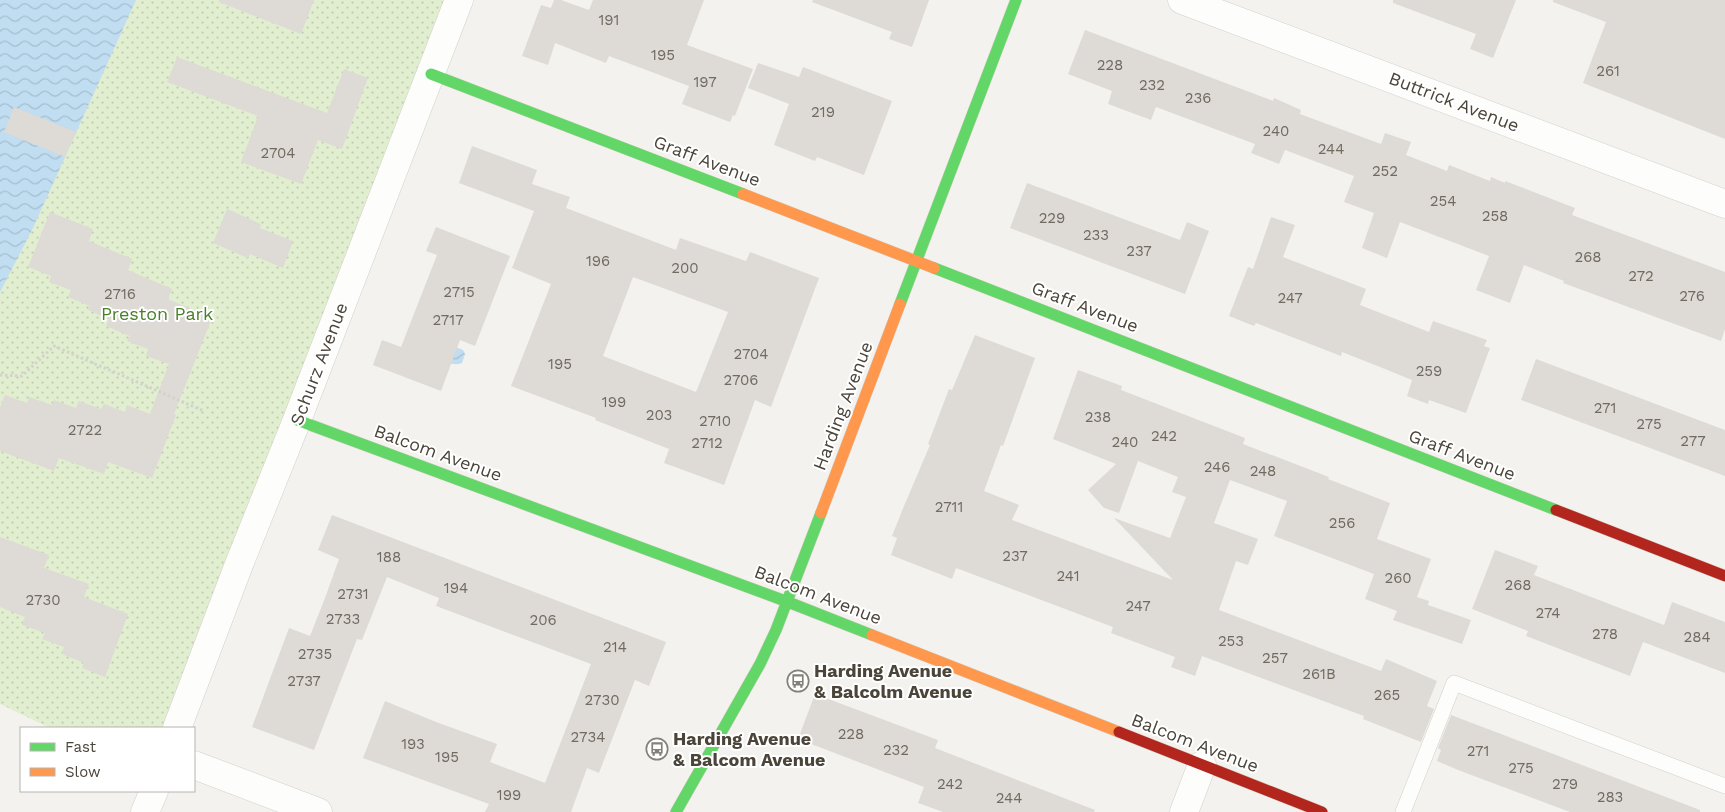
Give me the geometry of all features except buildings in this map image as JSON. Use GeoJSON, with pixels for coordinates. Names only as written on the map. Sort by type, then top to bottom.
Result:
{"type":"FeatureCollection","features":[{"type":"Feature","properties":{"kind":"street","name":"Schurz Avenue"},"geometry":{"type":"LineString","coordinates":[[177,727],[459,0]]}},
{"type":"Feature","properties":{"kind":"street","name":"Harding Avenue"},"geometry":{"type":"LineString","coordinates":[[676,812],[760,664],[788,602],[1016,0]]}},
{"type":"Feature","properties":{"kind":"street","name":"Buttrick Avenue"},"geometry":{"type":"LineString","coordinates":[[1182,0],[1725,204]]}},
{"type":"Feature","properties":{"kind":"street","name":"Graff Avenue"},"geometry":{"type":"LineString","coordinates":[[431,74],[918,261],[1725,576]]}},
{"type":"Feature","properties":{"kind":"street","name":"Balcom Avenue"},"geometry":{"type":"LineString","coordinates":[[297,420],[788,602],[1322,812]]}},
{"type":"Feature","properties":{"kind":"street"},"geometry":{"type":"LineString","coordinates":[[1184,812],[1202,764]]}},
{"type":"Feature","properties":{"kind":"street"},"geometry":{"type":"LineString","coordinates":[[195,765],[318,812]]}},
{"type":"Feature","properties":{"kind":"street"},"geometry":{"type":"LineString","coordinates":[[145,812],[154,792]]}},
{"type":"Feature","properties":{"kind":"lane"},"geometry":{"type":"LineString","coordinates":[[1403,812],[1454,683],[1725,786]]}},
{"type":"Feature","properties":{"kind":"path"},"geometry":{"type":"LineString","coordinates":[[0,375],[22,376],[54,346],[204,410]]}},
{"type":"Feature","properties":{"kind":"green space","name":"Preston Park"},"geometry":{"type":"Polygon","coordinates":[[[129,0],[448,0],[165,727],[48,727],[0,704],[0,280],[129,0]]]}},
{"type":"Feature","properties":{"kind":"water"},"geometry":{"type":"Polygon","coordinates":[[[0,0],[136,0],[32,230],[0,292],[0,0]]]}},
{"type":"Feature","properties":{"kind":"water"},"geometry":{"type":"Polygon","coordinates":[[[438,340],[463,350],[465,354],[462,363],[451,364],[431,357],[438,340]]]}},
{"type":"Feature","properties":{"kind":"traffic: fast"},"geometry":{"type":"LineString","coordinates":[[900,304],[1016,0]]}},
{"type":"Feature","properties":{"kind":"traffic: fast"},"geometry":{"type":"LineString","coordinates":[[431,74],[743,194]]}},
{"type":"Feature","properties":{"kind":"traffic: fast"},"geometry":{"type":"LineString","coordinates":[[934,268],[1556,510]]}},
{"type":"Feature","properties":{"kind":"traffic: fast"},"geometry":{"type":"LineString","coordinates":[[297,420],[872,635]]}},
{"type":"Feature","properties":{"kind":"traffic: fast"},"geometry":{"type":"LineString","coordinates":[[676,812],[760,664],[776,630],[821,513]]}},
{"type":"Feature","properties":{"kind":"traffic: slow"},"geometry":{"type":"LineString","coordinates":[[743,194],[934,268]]}},
{"type":"Feature","properties":{"kind":"traffic: slow"},"geometry":{"type":"LineString","coordinates":[[821,513],[900,304]]}},
{"type":"Feature","properties":{"kind":"traffic: slow"},"geometry":{"type":"LineString","coordinates":[[872,635],[1119,732]]}},
{"type":"Feature","properties":{"kind":"traffic: jam"},"geometry":{"type":"LineString","coordinates":[[1556,510],[1725,576]]}},
{"type":"Feature","properties":{"kind":"traffic: jam"},"geometry":{"type":"LineString","coordinates":[[1119,732],[1322,812]]}},
{"type":"Feature","properties":{"kind":"place","name":"Harding Avenue & Balcolm Avenue"},"geometry":{"type":"Point","coordinates":[798,681]}},
{"type":"Feature","properties":{"kind":"place","name":"Harding Avenue & Balcom Avenue"},"geometry":{"type":"Point","coordinates":[657,749]}}]}
